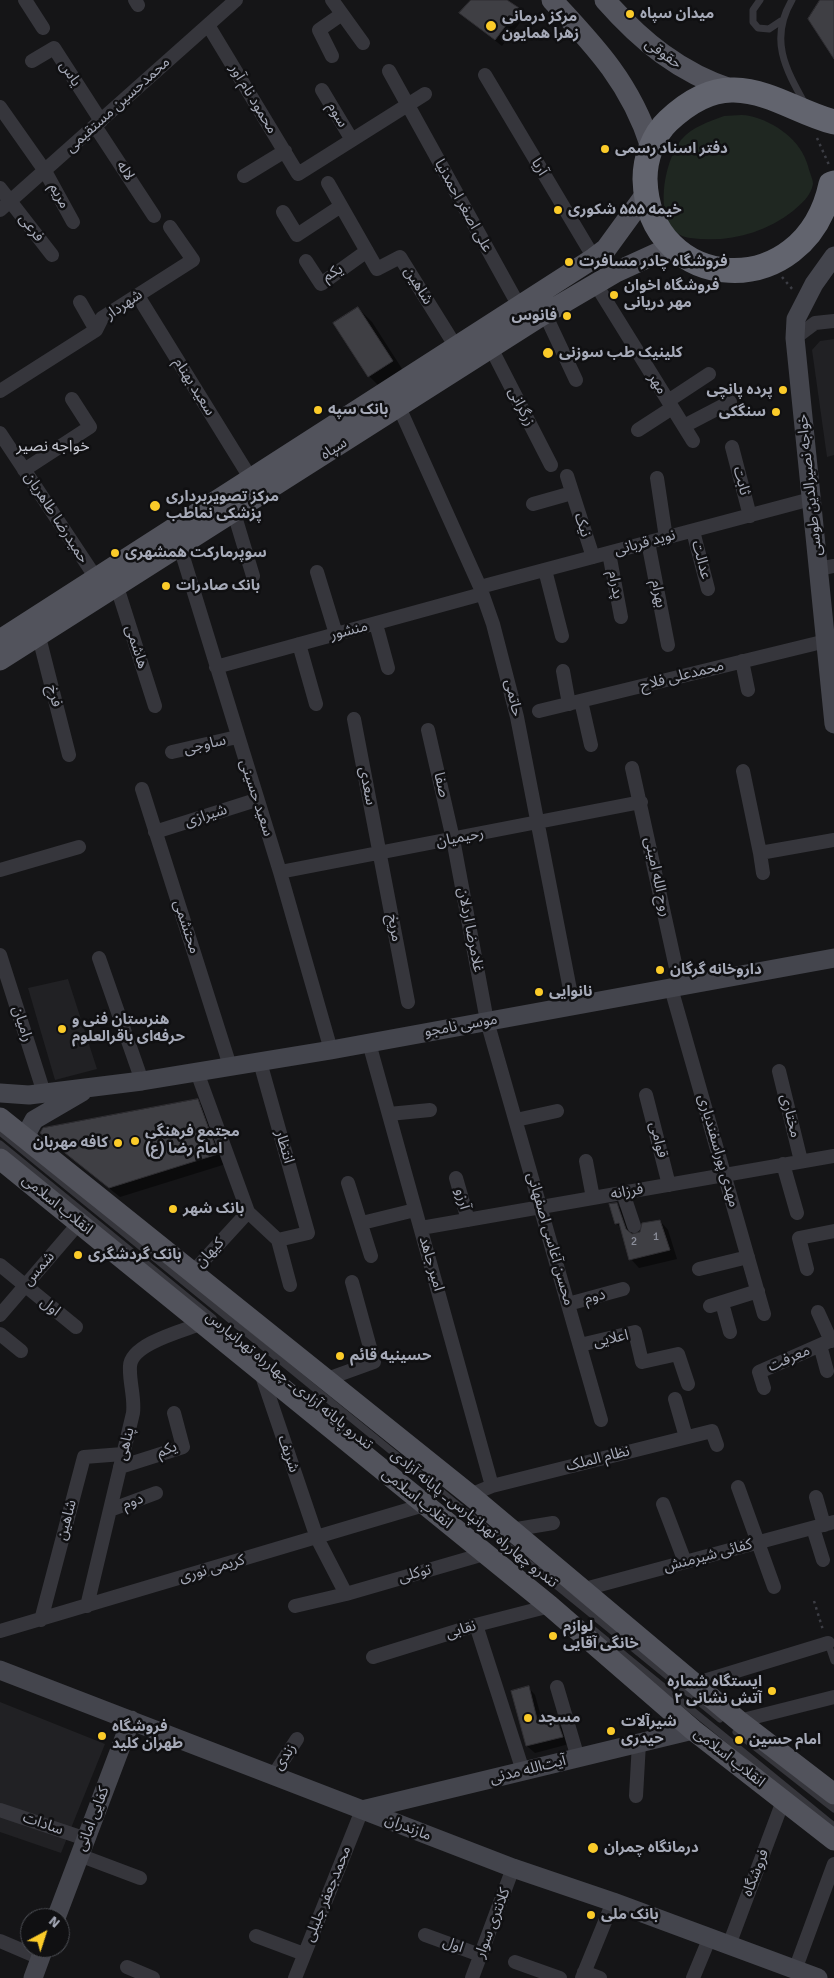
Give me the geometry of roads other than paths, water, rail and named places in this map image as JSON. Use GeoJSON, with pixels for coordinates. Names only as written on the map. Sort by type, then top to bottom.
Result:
{"type":"FeatureCollection","features":[{"type":"Feature","properties":{"kind":"highway"},"geometry":{"type":"LineString","coordinates":[[813,119],[778,98],[756,92],[733,90],[706,94],[683,106],[664,125],[651,147],[645,170],[646,194],[655,222],[673,246],[694,261],[719,270],[746,271],[771,264],[795,250],[813,228],[826,205],[832,183]]}},
{"type":"Feature","properties":{"kind":"main road"},"geometry":{"type":"LineString","coordinates":[[552,0],[606,59],[628,94],[651,147]]}},
{"type":"Feature","properties":{"kind":"main road","name":"حقوقی"},"geometry":{"type":"LineString","coordinates":[[605,0],[636,35],[665,57],[707,82],[733,90]]}},
{"type":"Feature","properties":{"kind":"main road","name":"سپاه"},"geometry":{"type":"LineString","coordinates":[[0,640],[594,258],[606,248],[646,194]]}},
{"type":"Feature","properties":{"kind":"main road","name":"سپاه"},"geometry":{"type":"LineString","coordinates":[[0,660],[595,283],[673,246]]}},
{"type":"Feature","properties":{"kind":"main road","name":"خواجه نصیرالدین طوسی"},"geometry":{"type":"LineString","coordinates":[[834,256],[804,302],[796,319],[795,338],[811,499],[826,568],[826,641],[831,669],[834,724]]}},
{"type":"Feature","properties":{"kind":"main road","name":"موسی نامجو"},"geometry":{"type":"LineString","coordinates":[[0,1093],[16,1096],[87,1090],[260,1062],[834,958]]}},
{"type":"Feature","properties":{"kind":"main road","name":"موسی نامجو"},"geometry":{"type":"LineString","coordinates":[[31,1143],[27,1133],[34,1120],[87,1090]]}},
{"type":"Feature","properties":{"kind":"main road","name":"انقلاب اسلامی"},"geometry":{"type":"LineString","coordinates":[[0,1118],[470,1495],[694,1684],[732,1724],[834,1794]]}},
{"type":"Feature","properties":{"kind":"main road","name":"انقلاب اسلامی"},"geometry":{"type":"LineString","coordinates":[[0,1159],[200,1324],[550,1606],[694,1730],[834,1840]]}},
{"type":"Feature","properties":{"kind":"main road","name":"مازندران"},"geometry":{"type":"LineString","coordinates":[[0,1670],[514,1868],[710,1937],[818,1978]]}},
{"type":"Feature","properties":{"kind":"main road","name":"کفایی امانی"},"geometry":{"type":"LineString","coordinates":[[60,1908],[131,1720]]}},
{"type":"Feature","properties":{"kind":"main road","name":"آیت‌الله مدنی"},"geometry":{"type":"LineString","coordinates":[[362,1810],[694,1730]]}},
{"type":"Feature","properties":{"kind":"main road"},"geometry":{"type":"LineString","coordinates":[[33,1978],[40,1958]]}},
{"type":"Feature","properties":{"kind":"street"},"geometry":{"type":"LineString","coordinates":[[24,0],[43,28]]}},
{"type":"Feature","properties":{"kind":"street","name":"محمدحسین مستقیمی"},"geometry":{"type":"LineString","coordinates":[[5,206],[236,0]]}},
{"type":"Feature","properties":{"kind":"street"},"geometry":{"type":"LineString","coordinates":[[332,0],[362,44]]}},
{"type":"Feature","properties":{"kind":"street"},"geometry":{"type":"LineString","coordinates":[[332,56],[319,30],[342,14]]}},
{"type":"Feature","properties":{"kind":"street","name":"محمود نام آور"},"geometry":{"type":"LineString","coordinates":[[208,25],[298,174],[352,140]]}},
{"type":"Feature","properties":{"kind":"street","name":"یاس"},"geometry":{"type":"LineString","coordinates":[[32,61],[54,48],[98,123]]}},
{"type":"Feature","properties":{"kind":"street","name":"علی اصغر احمدنیا"},"geometry":{"type":"LineString","coordinates":[[388,72],[519,306]]}},
{"type":"Feature","properties":{"kind":"street","name":"آریا"},"geometry":{"type":"LineString","coordinates":[[485,75],[594,258]]}},
{"type":"Feature","properties":{"kind":"street","name":"سوم"},"geometry":{"type":"LineString","coordinates":[[322,90],[352,140]]}},
{"type":"Feature","properties":{"kind":"street"},"geometry":{"type":"LineString","coordinates":[[352,140],[425,94]]}},
{"type":"Feature","properties":{"kind":"street"},"geometry":{"type":"LineString","coordinates":[[0,107],[45,171]]}},
{"type":"Feature","properties":{"kind":"street","name":"لاله"},"geometry":{"type":"LineString","coordinates":[[98,123],[154,216]]}},
{"type":"Feature","properties":{"kind":"street"},"geometry":{"type":"LineString","coordinates":[[244,176],[285,151]]}},
{"type":"Feature","properties":{"kind":"street","name":"مریم"},"geometry":{"type":"LineString","coordinates":[[45,171],[73,222]]}},
{"type":"Feature","properties":{"kind":"street","name":"شاهین"},"geometry":{"type":"LineString","coordinates":[[328,183],[377,269],[400,257],[456,347]]}},
{"type":"Feature","properties":{"kind":"street","name":"فرعی"},"geometry":{"type":"LineString","coordinates":[[0,188],[5,206],[52,255]]}},
{"type":"Feature","properties":{"kind":"street"},"geometry":{"type":"LineString","coordinates":[[283,212],[297,235],[341,206]]}},
{"type":"Feature","properties":{"kind":"street","name":"شهردار"},"geometry":{"type":"LineString","coordinates":[[0,391],[96,330],[102,318],[193,260],[170,227]]}},
{"type":"Feature","properties":{"kind":"street","name":"یکم"},"geometry":{"type":"LineString","coordinates":[[306,261],[321,284],[367,251]]}},
{"type":"Feature","properties":{"kind":"street","name":"مهر"},"geometry":{"type":"LineString","coordinates":[[595,283],[693,441]]}},
{"type":"Feature","properties":{"kind":"street","name":"سعید بهنام"},"geometry":{"type":"LineString","coordinates":[[138,296],[251,479]]}},
{"type":"Feature","properties":{"kind":"street"},"geometry":{"type":"LineString","coordinates":[[80,302],[96,330]]}},
{"type":"Feature","properties":{"kind":"street"},"geometry":{"type":"LineString","coordinates":[[545,314],[576,380]]}},
{"type":"Feature","properties":{"kind":"street"},"geometry":{"type":"LineString","coordinates":[[795,338],[815,323],[834,321]]}},
{"type":"Feature","properties":{"kind":"street","name":"زرگرانی"},"geometry":{"type":"LineString","coordinates":[[491,348],[551,465]]}},
{"type":"Feature","properties":{"kind":"street"},"geometry":{"type":"LineString","coordinates":[[670,404],[709,374]]}},
{"type":"Feature","properties":{"kind":"street"},"geometry":{"type":"LineString","coordinates":[[24,470],[90,427],[72,399]]}},
{"type":"Feature","properties":{"kind":"street"},"geometry":{"type":"LineString","coordinates":[[684,426],[730,402]]}},
{"type":"Feature","properties":{"kind":"street","name":"مهر"},"geometry":{"type":"LineString","coordinates":[[638,430],[670,404]]}},
{"type":"Feature","properties":{"kind":"street","name":"حاتمی"},"geometry":{"type":"LineString","coordinates":[[399,407],[481,591],[506,669],[573,1005]]}},
{"type":"Feature","properties":{"kind":"street","name":"حمیدرضا طاهریان"},"geometry":{"type":"LineString","coordinates":[[0,432],[96,578]]}},
{"type":"Feature","properties":{"kind":"street","name":"ثابت"},"geometry":{"type":"LineString","coordinates":[[732,447],[750,516]]}},
{"type":"Feature","properties":{"kind":"street","name":"نیک"},"geometry":{"type":"LineString","coordinates":[[567,476],[592,557]]}},
{"type":"Feature","properties":{"kind":"street"},"geometry":{"type":"LineString","coordinates":[[657,478],[666,538]]}},
{"type":"Feature","properties":{"kind":"street","name":"نیک"},"geometry":{"type":"LineString","coordinates":[[533,504],[572,493]]}},
{"type":"Feature","properties":{"kind":"street","name":"نوید قربانی"},"geometry":{"type":"LineString","coordinates":[[481,591],[545,570],[811,499]]}},
{"type":"Feature","properties":{"kind":"street"},"geometry":{"type":"LineString","coordinates":[[234,513],[254,576]]}},
{"type":"Feature","properties":{"kind":"street","name":"عدالت"},"geometry":{"type":"LineString","coordinates":[[693,531],[708,588]]}},
{"type":"Feature","properties":{"kind":"street","name":"بهرام"},"geometry":{"type":"LineString","coordinates":[[648,542],[668,645]]}},
{"type":"Feature","properties":{"kind":"street","name":"سعید حسینی"},"geometry":{"type":"LineString","coordinates":[[180,547],[256,800],[280,872],[331,1050]]}},
{"type":"Feature","properties":{"kind":"street","name":"پدرام"},"geometry":{"type":"LineString","coordinates":[[608,553],[621,617]]}},
{"type":"Feature","properties":{"kind":"street"},"geometry":{"type":"LineString","coordinates":[[545,570],[562,636]]}},
{"type":"Feature","properties":{"kind":"street"},"geometry":{"type":"LineString","coordinates":[[317,572],[336,634]]}},
{"type":"Feature","properties":{"kind":"street","name":"هاشمی"},"geometry":{"type":"LineString","coordinates":[[117,587],[155,706]]}},
{"type":"Feature","properties":{"kind":"street","name":"منشور"},"geometry":{"type":"LineString","coordinates":[[216,667],[376,624],[481,591]]}},
{"type":"Feature","properties":{"kind":"street"},"geometry":{"type":"LineString","coordinates":[[376,624],[388,668]]}},
{"type":"Feature","properties":{"kind":"street","name":"فرخ"},"geometry":{"type":"LineString","coordinates":[[39,637],[70,755]]}},
{"type":"Feature","properties":{"kind":"street","name":"محمدعلی فلاح"},"geometry":{"type":"LineString","coordinates":[[539,711],[826,641]]}},
{"type":"Feature","properties":{"kind":"street"},"geometry":{"type":"LineString","coordinates":[[299,644],[316,704]]}},
{"type":"Feature","properties":{"kind":"street"},"geometry":{"type":"LineString","coordinates":[[742,661],[748,690]]}},
{"type":"Feature","properties":{"kind":"street"},"geometry":{"type":"LineString","coordinates":[[562,672],[591,745]]}},
{"type":"Feature","properties":{"kind":"street","name":"سعدی"},"geometry":{"type":"LineString","coordinates":[[354,719],[381,853]]}},
{"type":"Feature","properties":{"kind":"street","name":"صفا"},"geometry":{"type":"LineString","coordinates":[[428,730],[454,839]]}},
{"type":"Feature","properties":{"kind":"street","name":"ساوجی"},"geometry":{"type":"LineString","coordinates":[[172,752],[237,737]]}},
{"type":"Feature","properties":{"kind":"street","name":"روح الله امینی"},"geometry":{"type":"LineString","coordinates":[[632,768],[641,802],[676,987]]}},
{"type":"Feature","properties":{"kind":"street"},"geometry":{"type":"LineString","coordinates":[[743,771],[763,873]]}},
{"type":"Feature","properties":{"kind":"street","name":"محتشمی"},"geometry":{"type":"LineString","coordinates":[[142,789],[230,1066]]}},
{"type":"Feature","properties":{"kind":"street","name":"شیرازی"},"geometry":{"type":"LineString","coordinates":[[155,832],[256,800]]}},
{"type":"Feature","properties":{"kind":"street","name":"رحیمیان"},"geometry":{"type":"LineString","coordinates":[[280,872],[538,824],[641,802]]}},
{"type":"Feature","properties":{"kind":"street","name":"غلامرضا اردلان"},"geometry":{"type":"LineString","coordinates":[[454,839],[488,1021]]}},
{"type":"Feature","properties":{"kind":"street"},"geometry":{"type":"LineString","coordinates":[[760,853],[834,840]]}},
{"type":"Feature","properties":{"kind":"street"},"geometry":{"type":"LineString","coordinates":[[0,870],[79,847]]}},
{"type":"Feature","properties":{"kind":"street","name":"مریخ"},"geometry":{"type":"LineString","coordinates":[[381,853],[408,1002]]}},
{"type":"Feature","properties":{"kind":"street","name":"رامیان"},"geometry":{"type":"LineString","coordinates":[[0,955],[44,1093]]}},
{"type":"Feature","properties":{"kind":"street"},"geometry":{"type":"LineString","coordinates":[[99,958],[142,1081]]}},
{"type":"Feature","properties":{"kind":"street","name":"مهدی پوراسفندیاری"},"geometry":{"type":"LineString","coordinates":[[676,987],[724,1175],[764,1314]]}},
{"type":"Feature","properties":{"kind":"street","name":"محسن آغاسی اصفهانی"},"geometry":{"type":"LineString","coordinates":[[488,1021],[601,1420]]}},
{"type":"Feature","properties":{"kind":"street","name":"امیر جاهد"},"geometry":{"type":"LineString","coordinates":[[369,1043],[492,1486]]}},
{"type":"Feature","properties":{"kind":"street","name":"انتظار"},"geometry":{"type":"LineString","coordinates":[[260,1062],[308,1233],[278,1240]]}},
{"type":"Feature","properties":{"kind":"street","name":"مختاری"},"geometry":{"type":"LineString","coordinates":[[779,1071],[801,1162]]}},
{"type":"Feature","properties":{"kind":"street"},"geometry":{"type":"LineString","coordinates":[[197,1072],[248,1212],[278,1240],[290,1285]]}},
{"type":"Feature","properties":{"kind":"street","name":"قوامی"},"geometry":{"type":"LineString","coordinates":[[646,1095],[669,1185]]}},
{"type":"Feature","properties":{"kind":"street"},"geometry":{"type":"LineString","coordinates":[[389,1114],[430,1110]]}},
{"type":"Feature","properties":{"kind":"street"},"geometry":{"type":"LineString","coordinates":[[516,1120],[557,1111]]}},
{"type":"Feature","properties":{"kind":"street","name":"فرزانه"},"geometry":{"type":"LineString","coordinates":[[421,1228],[834,1156]]}},
{"type":"Feature","properties":{"kind":"street"},"geometry":{"type":"LineString","coordinates":[[586,1161],[593,1198]]}},
{"type":"Feature","properties":{"kind":"street"},"geometry":{"type":"LineString","coordinates":[[783,1164],[797,1213]]}},
{"type":"Feature","properties":{"kind":"street","name":"آرزو"},"geometry":{"type":"LineString","coordinates":[[456,1178],[468,1220]]}},
{"type":"Feature","properties":{"kind":"street"},"geometry":{"type":"LineString","coordinates":[[348,1183],[371,1256]]}},
{"type":"Feature","properties":{"kind":"street"},"geometry":{"type":"LineString","coordinates":[[623,1193],[634,1226]]}},
{"type":"Feature","properties":{"kind":"street"},"geometry":{"type":"LineString","coordinates":[[362,1223],[415,1210]]}},
{"type":"Feature","properties":{"kind":"street","name":"کیهان"},"geometry":{"type":"LineString","coordinates":[[193,1272],[248,1212]]}},
{"type":"Feature","properties":{"kind":"street","name":"شمس"},"geometry":{"type":"LineString","coordinates":[[0,1315],[79,1223]]}},
{"type":"Feature","properties":{"kind":"street"},"geometry":{"type":"LineString","coordinates":[[807,1269],[799,1238],[834,1231]]}},
{"type":"Feature","properties":{"kind":"street"},"geometry":{"type":"LineString","coordinates":[[699,1269],[748,1257]]}},
{"type":"Feature","properties":{"kind":"street"},"geometry":{"type":"LineString","coordinates":[[0,1265],[24,1286]]}},
{"type":"Feature","properties":{"kind":"street"},"geometry":{"type":"LineString","coordinates":[[327,1379],[374,1362],[352,1282]]}},
{"type":"Feature","properties":{"kind":"street","name":"اول"},"geometry":{"type":"LineString","coordinates":[[24,1286],[76,1327]]}},
{"type":"Feature","properties":{"kind":"street","name":"دوم"},"geometry":{"type":"LineString","coordinates":[[568,1304],[623,1290]]}},
{"type":"Feature","properties":{"kind":"street"},"geometry":{"type":"LineString","coordinates":[[730,1332],[716,1305],[758,1292]]}},
{"type":"Feature","properties":{"kind":"street"},"geometry":{"type":"LineString","coordinates":[[818,1312],[828,1342],[827,1372]]}},
{"type":"Feature","properties":{"kind":"street","name":"پناهی"},"geometry":{"type":"LineString","coordinates":[[87,1606],[134,1406],[129,1368],[131,1359],[136,1352],[146,1345],[200,1324]]}},
{"type":"Feature","properties":{"kind":"street","name":"اعلایی"},"geometry":{"type":"LineString","coordinates":[[580,1346],[635,1332],[642,1362],[678,1354],[688,1384]]}},
{"type":"Feature","properties":{"kind":"street"},"geometry":{"type":"LineString","coordinates":[[0,1334],[21,1352]]}},
{"type":"Feature","properties":{"kind":"street","name":"معرفت"},"geometry":{"type":"LineString","coordinates":[[764,1388],[759,1372],[828,1342]]}},
{"type":"Feature","properties":{"kind":"street","name":"شریف"},"geometry":{"type":"LineString","coordinates":[[260,1371],[317,1538]]}},
{"type":"Feature","properties":{"kind":"street"},"geometry":{"type":"LineString","coordinates":[[675,1399],[686,1437]]}},
{"type":"Feature","properties":{"kind":"street","name":"یکم"},"geometry":{"type":"LineString","coordinates":[[122,1460],[183,1447],[174,1413]]}},
{"type":"Feature","properties":{"kind":"street","name":"نظام الملک"},"geometry":{"type":"LineString","coordinates":[[470,1495],[492,1486],[712,1431],[717,1445]]}},
{"type":"Feature","properties":{"kind":"street","name":"شاهین"},"geometry":{"type":"LineString","coordinates":[[41,1620],[84,1458],[122,1460]]}},
{"type":"Feature","properties":{"kind":"street"},"geometry":{"type":"LineString","coordinates":[[738,1487],[760,1542],[774,1588]]}},
{"type":"Feature","properties":{"kind":"street","name":"دوم"},"geometry":{"type":"LineString","coordinates":[[110,1510],[156,1493]]}},
{"type":"Feature","properties":{"kind":"street"},"geometry":{"type":"LineString","coordinates":[[816,1497],[824,1525],[823,1560]]}},
{"type":"Feature","properties":{"kind":"street"},"geometry":{"type":"LineString","coordinates":[[663,1504],[685,1562]]}},
{"type":"Feature","properties":{"kind":"street","name":"کریمی نوری"},"geometry":{"type":"LineString","coordinates":[[0,1631],[424,1505]]}},
{"type":"Feature","properties":{"kind":"street"},"geometry":{"type":"LineString","coordinates":[[511,1530],[553,1523]]}},
{"type":"Feature","properties":{"kind":"street","name":"کفائی شیرمنش"},"geometry":{"type":"LineString","coordinates":[[581,1590],[824,1525]]}},
{"type":"Feature","properties":{"kind":"street"},"geometry":{"type":"LineString","coordinates":[[317,1538],[346,1594]]}},
{"type":"Feature","properties":{"kind":"street","name":"توکلی"},"geometry":{"type":"LineString","coordinates":[[295,1606],[346,1594],[484,1554]]}},
{"type":"Feature","properties":{"kind":"street","name":"نقابی"},"geometry":{"type":"LineString","coordinates":[[373,1657],[476,1625],[550,1606]]}},
{"type":"Feature","properties":{"kind":"street"},"geometry":{"type":"LineString","coordinates":[[476,1625],[523,1771]]}},
{"type":"Feature","properties":{"kind":"street"},"geometry":{"type":"LineString","coordinates":[[694,1684],[828,1643]]}},
{"type":"Feature","properties":{"kind":"street"},"geometry":{"type":"LineString","coordinates":[[557,1688],[578,1758]]}},
{"type":"Feature","properties":{"kind":"street"},"geometry":{"type":"LineString","coordinates":[[732,1724],[834,1697]]}},
{"type":"Feature","properties":{"kind":"street","name":"زندی"},"geometry":{"type":"LineString","coordinates":[[272,1776],[297,1739]]}},
{"type":"Feature","properties":{"kind":"street"},"geometry":{"type":"LineString","coordinates":[[636,1796],[639,1743]]}},
{"type":"Feature","properties":{"kind":"street","name":"فروشگاه"},"geometry":{"type":"LineString","coordinates":[[729,1945],[783,1801]]}},
{"type":"Feature","properties":{"kind":"street","name":"سادات"},"geometry":{"type":"LineString","coordinates":[[0,1810],[82,1847],[140,1878]]}},
{"type":"Feature","properties":{"kind":"street","name":"محمدجعفر جلیلی"},"geometry":{"type":"LineString","coordinates":[[295,1978],[362,1810]]}},
{"type":"Feature","properties":{"kind":"street"},"geometry":{"type":"LineString","coordinates":[[795,1970],[834,1864]]}},
{"type":"Feature","properties":{"kind":"street","name":"کلانتری سوار"},"geometry":{"type":"LineString","coordinates":[[472,1978],[514,1868]]}},
{"type":"Feature","properties":{"kind":"street"},"geometry":{"type":"LineString","coordinates":[[600,1978],[583,1975],[613,1902]]}},
{"type":"Feature","properties":{"kind":"street","name":"اول"},"geometry":{"type":"LineString","coordinates":[[425,1935],[480,1955]]}},
{"type":"Feature","properties":{"kind":"street"},"geometry":{"type":"LineString","coordinates":[[256,1936],[304,1954]]}},
{"type":"Feature","properties":{"kind":"street"},"geometry":{"type":"LineString","coordinates":[[692,1978],[710,1937]]}},
{"type":"Feature","properties":{"kind":"street"},"geometry":{"type":"LineString","coordinates":[[0,1942],[20,1947]]}},
{"type":"Feature","properties":{"kind":"street"},"geometry":{"type":"LineString","coordinates":[[515,1962],[560,1978]]}},
{"type":"Feature","properties":{"kind":"street"},"geometry":{"type":"LineString","coordinates":[[127,1967],[153,1978]]}},
{"type":"Feature","properties":{"kind":"lane"},"geometry":{"type":"LineString","coordinates":[[760,0],[753,10],[753,22],[758,28],[769,30],[781,21]]}},
{"type":"Feature","properties":{"kind":"lane"},"geometry":{"type":"LineString","coordinates":[[792,0],[781,21],[779,38],[790,77],[813,119]]}},
{"type":"Feature","properties":{"kind":"lane","name":"تندرو چهارراه تهرانپارس ـ پایانه آزادی"},"geometry":{"type":"LineString","coordinates":[[0,1132],[732,1724],[834,1809]]}},
{"type":"Feature","properties":{"kind":"lane","name":"تندرو پایانه آزادی ـ چهارراه تهرانپارس"},"geometry":{"type":"LineString","coordinates":[[0,1144],[222,1326]]}},
{"type":"Feature","properties":{"kind":"lane"},"geometry":{"type":"LineString","coordinates":[[582,1621],[834,1826]]}},
{"type":"Feature","properties":{"kind":"lane"},"geometry":{"type":"LineString","coordinates":[[828,1643],[834,1661]]}},
{"type":"Feature","properties":{"kind":"place","name":"میدان سپاه"},"geometry":{"type":"Point","coordinates":[630,14]}},
{"type":"Feature","properties":{"kind":"place","name":"مرکز درمانی زهرا همایون"},"geometry":{"type":"Point","coordinates":[491,26]}},
{"type":"Feature","properties":{"kind":"place","name":"دفتر اسناد رسمی"},"geometry":{"type":"Point","coordinates":[605,149]}},
{"type":"Feature","properties":{"kind":"place","name":"خیمه ۵۵۵ شکوری"},"geometry":{"type":"Point","coordinates":[558,210]}},
{"type":"Feature","properties":{"kind":"place","name":"فروشگاه چادر مسافرت"},"geometry":{"type":"Point","coordinates":[569,262]}},
{"type":"Feature","properties":{"kind":"place","name":"فروشگاه اخوان مهر دریانی"},"geometry":{"type":"Point","coordinates":[614,295]}},
{"type":"Feature","properties":{"kind":"place","name":"فانوس"},"geometry":{"type":"Point","coordinates":[567,316]}},
{"type":"Feature","properties":{"kind":"place","name":"کلینیک طب سوزنی"},"geometry":{"type":"Point","coordinates":[548,353]}},
{"type":"Feature","properties":{"kind":"place","name":"پرده پانچی"},"geometry":{"type":"Point","coordinates":[783,390]}},
{"type":"Feature","properties":{"kind":"place","name":"بانک سپه"},"geometry":{"type":"Point","coordinates":[318,410]}},
{"type":"Feature","properties":{"kind":"place","name":"سنگکی"},"geometry":{"type":"Point","coordinates":[776,412]}},
{"type":"Feature","properties":{"kind":"place","name":"مرکز تصویربرداری پزشکی نماطب"},"geometry":{"type":"Point","coordinates":[155,506]}},
{"type":"Feature","properties":{"kind":"place","name":"سوپرمارکت همشهری"},"geometry":{"type":"Point","coordinates":[115,553]}},
{"type":"Feature","properties":{"kind":"place","name":"بانک صادرات"},"geometry":{"type":"Point","coordinates":[166,586]}},
{"type":"Feature","properties":{"kind":"place","name":"داروخانه گرگان"},"geometry":{"type":"Point","coordinates":[660,970]}},
{"type":"Feature","properties":{"kind":"place","name":"نانوایی"},"geometry":{"type":"Point","coordinates":[539,992]}},
{"type":"Feature","properties":{"kind":"place","name":"هنرستان فنی و حرفه‌ای باقرالعلوم"},"geometry":{"type":"Point","coordinates":[62,1029]}},
{"type":"Feature","properties":{"kind":"place","name":"مجتمع فرهنگی امام رضا (ع)"},"geometry":{"type":"Point","coordinates":[135,1141]}},
{"type":"Feature","properties":{"kind":"place","name":"کافه مهربان"},"geometry":{"type":"Point","coordinates":[118,1143]}},
{"type":"Feature","properties":{"kind":"place","name":"بانک شهر"},"geometry":{"type":"Point","coordinates":[173,1209]}},
{"type":"Feature","properties":{"kind":"place","name":"بانک گردشگری"},"geometry":{"type":"Point","coordinates":[78,1255]}},
{"type":"Feature","properties":{"kind":"place","name":"حسینیه قائم"},"geometry":{"type":"Point","coordinates":[340,1356]}},
{"type":"Feature","properties":{"kind":"place","name":"لوازم خانگی آقایی"},"geometry":{"type":"Point","coordinates":[553,1636]}},
{"type":"Feature","properties":{"kind":"place","name":"ایستگاه شماره ۲ آتش نشانی"},"geometry":{"type":"Point","coordinates":[772,1691]}},
{"type":"Feature","properties":{"kind":"place","name":"مسجد"},"geometry":{"type":"Point","coordinates":[528,1718]}},
{"type":"Feature","properties":{"kind":"place","name":"شیرآلات حیدری"},"geometry":{"type":"Point","coordinates":[611,1731]}},
{"type":"Feature","properties":{"kind":"place","name":"فروشگاه طهران کلید"},"geometry":{"type":"Point","coordinates":[102,1736]}},
{"type":"Feature","properties":{"kind":"place","name":"امام حسین"},"geometry":{"type":"Point","coordinates":[739,1740]}},
{"type":"Feature","properties":{"kind":"place","name":"درمانگاه چمران"},"geometry":{"type":"Point","coordinates":[593,1848]}},
{"type":"Feature","properties":{"kind":"place","name":"بانک ملی"},"geometry":{"type":"Point","coordinates":[591,1915]}},
{"type":"Feature","properties":{"kind":"district","name":"خواجه نصیر"},"geometry":{"type":"Point","coordinates":[53,447]}}]}
